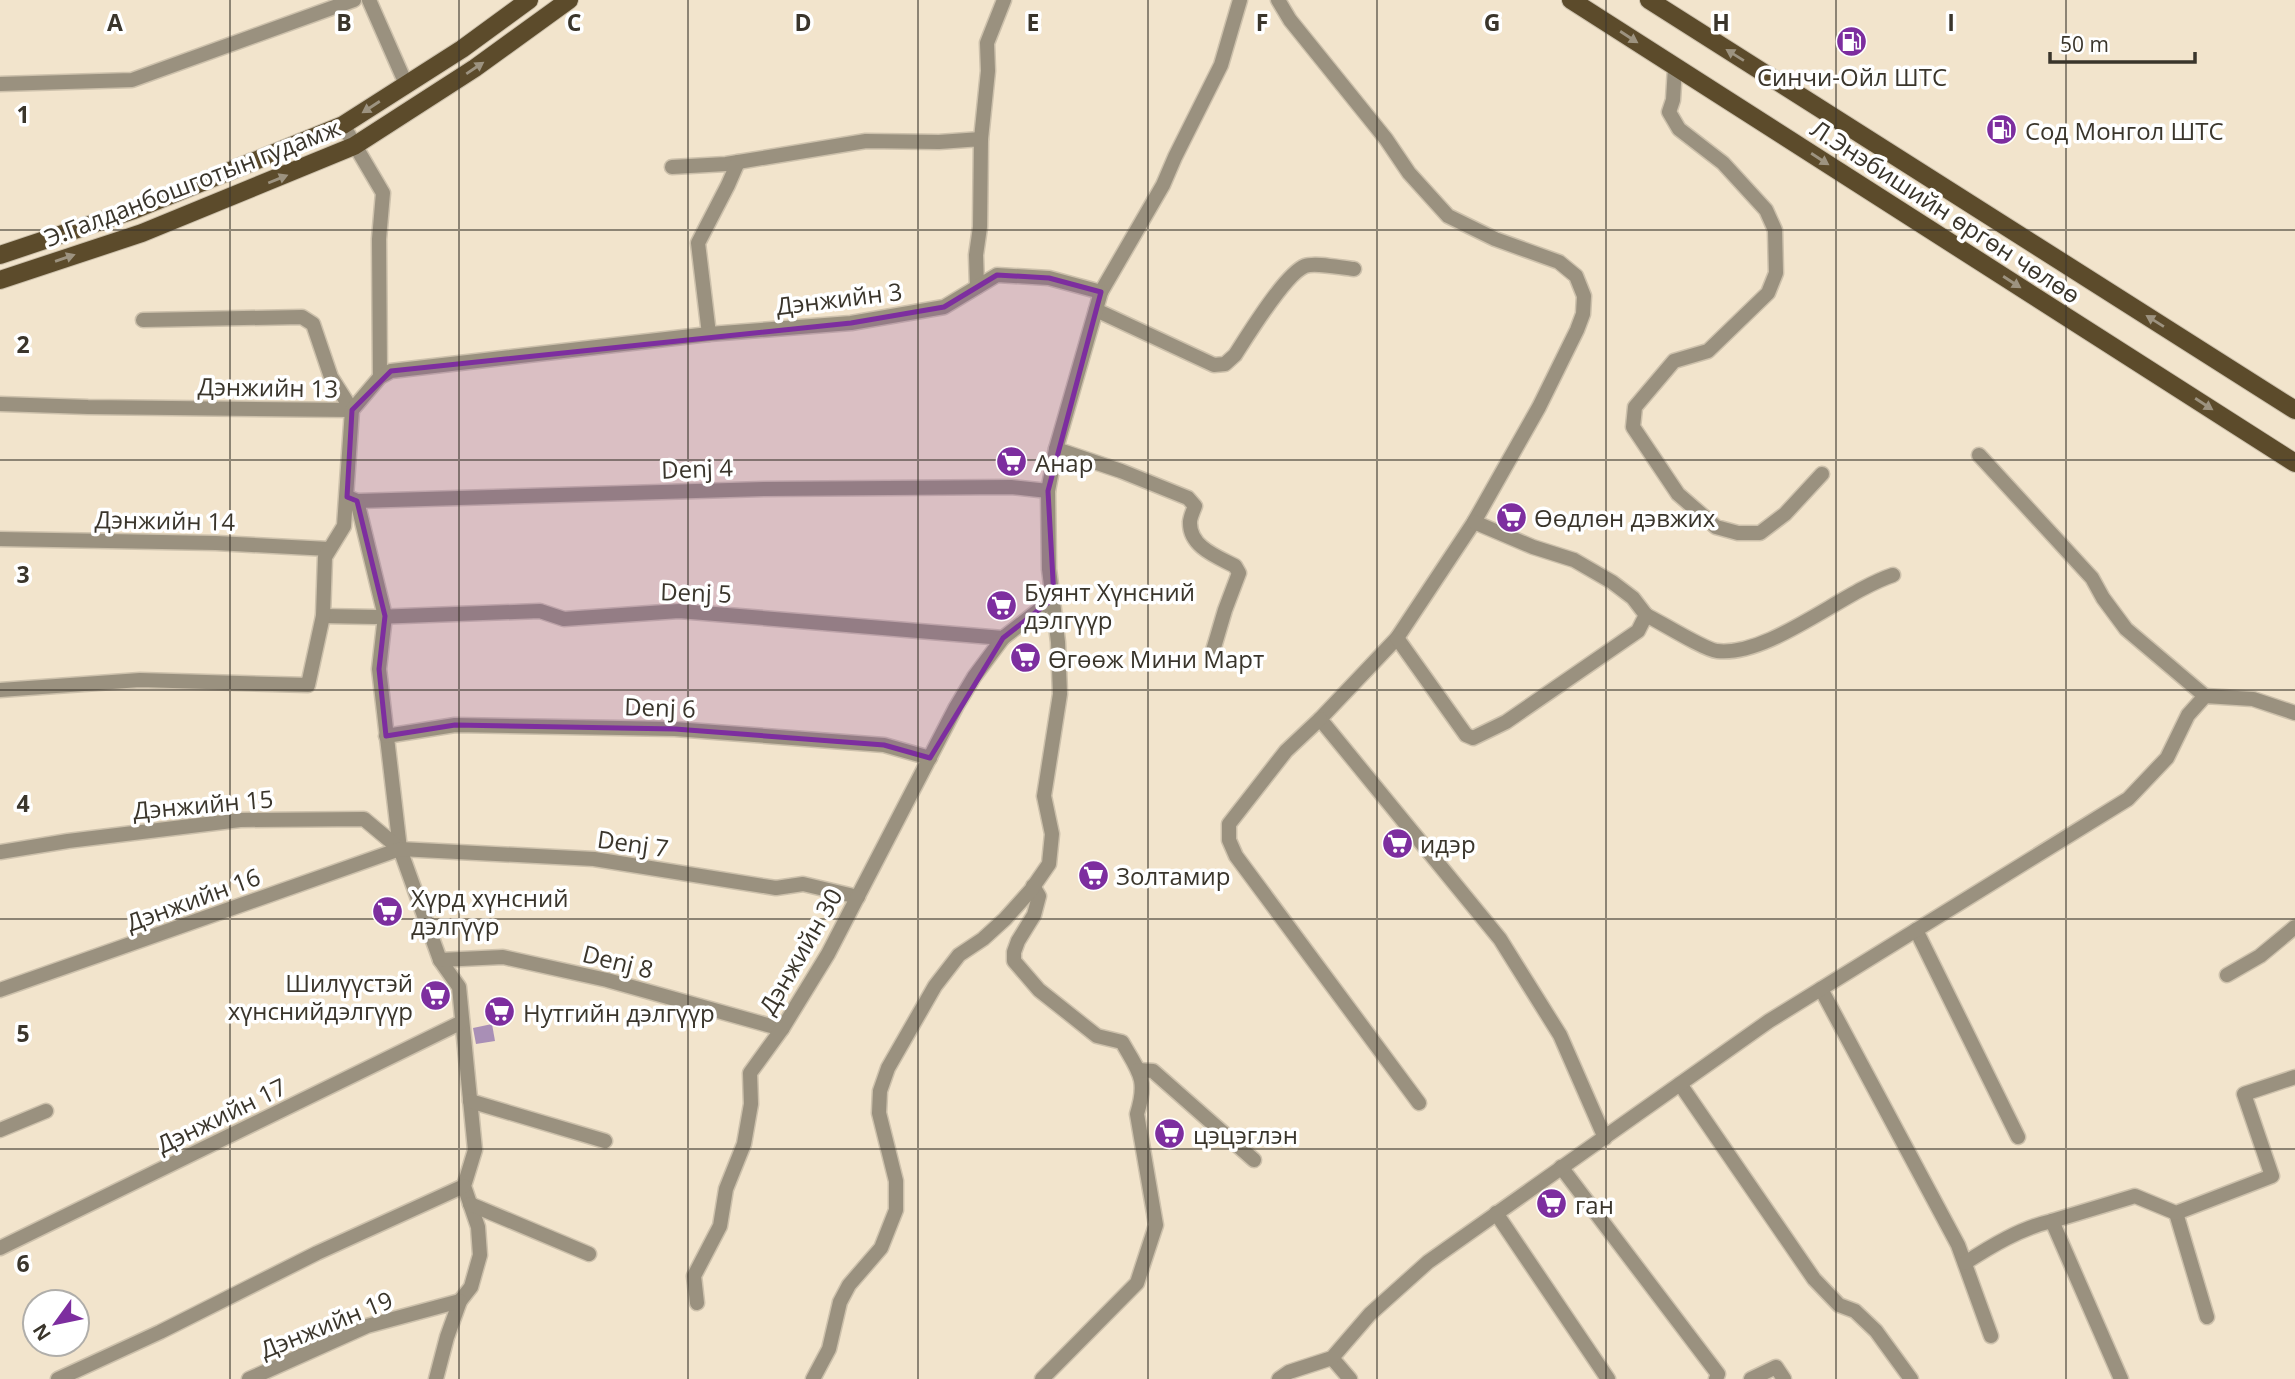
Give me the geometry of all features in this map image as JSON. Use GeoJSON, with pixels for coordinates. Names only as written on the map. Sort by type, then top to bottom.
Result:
{"type":"FeatureCollection","features":[{"type":"Feature","properties":{"kind":"main road","name":"Э.Галданбошготын гудамж"},"geometry":{"type":"LineString","coordinates":[[0,255],[134,210],[343,125],[462,49],[529,0]]}},
{"type":"Feature","properties":{"kind":"main road","name":"Э.Галданбошготын гудамж"},"geometry":{"type":"LineString","coordinates":[[0,280],[142,233],[354,146],[475,68],[569,0]]}},
{"type":"Feature","properties":{"kind":"main road","name":"Л.Энэбишийн өргөн чөлөө"},"geometry":{"type":"LineString","coordinates":[[1571,0],[2295,463]]}},
{"type":"Feature","properties":{"kind":"main road","name":"Л.Энэбишийн өргөн чөлөө"},"geometry":{"type":"LineString","coordinates":[[1649,0],[2295,410]]}},
{"type":"Feature","properties":{"kind":"street"},"geometry":{"type":"LineString","coordinates":[[0,84],[132,80],[354,0]]}},
{"type":"Feature","properties":{"kind":"street"},"geometry":{"type":"LineString","coordinates":[[369,0],[406,85]]}},
{"type":"Feature","properties":{"kind":"street"},"geometry":{"type":"LineString","coordinates":[[977,287],[976,255],[980,227],[981,139],[988,71],[987,43],[1004,0]]}},
{"type":"Feature","properties":{"kind":"street"},"geometry":{"type":"LineString","coordinates":[[813,1379],[829,1349],[840,1302],[849,1285],[881,1248],[896,1210],[896,1181],[879,1113],[880,1091],[888,1068],[935,986],[959,955],[983,939],[1005,919],[1049,864],[1052,834],[1044,796],[1060,694],[1058,642],[1049,569],[1048,491],[1056,449],[1101,292],[1163,185],[1221,65],[1240,0]]}},
{"type":"Feature","properties":{"kind":"street"},"geometry":{"type":"LineString","coordinates":[[1278,0],[1290,20],[1436,204],[1448,215],[1475,230],[1559,262],[1576,276],[1584,296],[1583,314],[1577,330],[1539,407],[1474,522],[1397,638],[1286,751],[1229,824],[1229,840],[1236,856],[1419,1102]]}},
{"type":"Feature","properties":{"kind":"street"},"geometry":{"type":"LineString","coordinates":[[1675,66],[1673,100],[1669,112],[1679,129],[1723,163],[1766,210],[1775,230],[1776,273],[1768,293],[1708,351],[1674,361],[1635,407],[1633,427],[1678,494],[1716,527],[1738,533],[1760,533],[1785,514],[1822,474]]}},
{"type":"Feature","properties":{"kind":"street"},"geometry":{"type":"LineString","coordinates":[[343,125],[383,193],[379,239],[380,377],[352,410],[352,499],[384,617],[379,668],[400,849],[440,960],[459,987],[475,1150],[464,1186],[478,1227],[480,1255],[471,1287],[460,1301],[436,1379]]}},
{"type":"Feature","properties":{"kind":"street"},"geometry":{"type":"LineString","coordinates":[[672,167],[738,162],[866,141],[939,142],[981,139]]}},
{"type":"Feature","properties":{"kind":"street"},"geometry":{"type":"LineString","coordinates":[[709,334],[698,243],[738,162]]}},
{"type":"Feature","properties":{"kind":"street"},"geometry":{"type":"LineString","coordinates":[[1096,310],[1214,365],[1225,364],[1296,271],[1307,265],[1353,270]]}},
{"type":"Feature","properties":{"kind":"street","name":"Дэнжийн 3"},"geometry":{"type":"LineString","coordinates":[[380,377],[391,371],[709,334],[851,323],[944,307],[998,275],[1049,278],[1101,292]]}},
{"type":"Feature","properties":{"kind":"street","name":"Дэнжийн 13"},"geometry":{"type":"LineString","coordinates":[[143,320],[302,317],[313,324],[331,377],[352,410]]}},
{"type":"Feature","properties":{"kind":"street","name":"Дэнжийн 13"},"geometry":{"type":"LineString","coordinates":[[0,404],[352,410]]}},
{"type":"Feature","properties":{"kind":"street"},"geometry":{"type":"LineString","coordinates":[[1056,449],[1188,498],[1195,506],[1189,523],[1194,536],[1206,552],[1236,566],[1238,573],[1212,654]]}},
{"type":"Feature","properties":{"kind":"street"},"geometry":{"type":"LineString","coordinates":[[1979,455],[2092,578],[2126,629],[2205,696],[2253,699],[2295,713]]}},
{"type":"Feature","properties":{"kind":"street","name":"Denj 4"},"geometry":{"type":"LineString","coordinates":[[352,499],[764,489],[1011,487],[1048,491]]}},
{"type":"Feature","properties":{"kind":"street"},"geometry":{"type":"LineString","coordinates":[[0,690],[140,680],[308,685],[323,616],[325,557],[344,526],[352,499]]}},
{"type":"Feature","properties":{"kind":"street"},"geometry":{"type":"LineString","coordinates":[[1474,522],[1533,547],[1574,560],[1633,598],[1646,615],[1715,651],[1742,651],[1787,632],[1875,581],[1893,575]]}},
{"type":"Feature","properties":{"kind":"street","name":"Дэнжийн 14"},"geometry":{"type":"LineString","coordinates":[[0,539],[216,543],[329,549]]}},
{"type":"Feature","properties":{"kind":"street"},"geometry":{"type":"LineString","coordinates":[[1003,638],[1054,598]]}},
{"type":"Feature","properties":{"kind":"street","name":"Denj 5"},"geometry":{"type":"LineString","coordinates":[[323,616],[384,617],[540,611],[565,619],[679,611],[1003,638]]}},
{"type":"Feature","properties":{"kind":"street"},"geometry":{"type":"LineString","coordinates":[[1397,638],[1466,735],[1473,738],[1506,722],[1638,631],[1646,615]]}},
{"type":"Feature","properties":{"kind":"street","name":"Дэнжийн 30"},"geometry":{"type":"LineString","coordinates":[[697,1303],[694,1276],[720,1226],[726,1189],[744,1144],[751,1104],[750,1073],[782,1029],[828,954],[968,687],[1003,638]]}},
{"type":"Feature","properties":{"kind":"street"},"geometry":{"type":"LineString","coordinates":[[1279,1379],[1289,1372],[1332,1358],[1370,1314],[1428,1262],[1697,1070],[1769,1021],[2128,799],[2167,758],[2188,715],[2205,696]]}},
{"type":"Feature","properties":{"kind":"street"},"geometry":{"type":"LineString","coordinates":[[1320,719],[1500,939],[1560,1035],[1605,1138]]}},
{"type":"Feature","properties":{"kind":"street","name":"Denj 6"},"geometry":{"type":"LineString","coordinates":[[386,736],[455,725],[675,729],[884,745],[930,758]]}},
{"type":"Feature","properties":{"kind":"street","name":"Дэнжийн 15"},"geometry":{"type":"LineString","coordinates":[[0,852],[240,820],[365,820],[400,849]]}},
{"type":"Feature","properties":{"kind":"street","name":"Denj 7"},"geometry":{"type":"LineString","coordinates":[[400,849],[594,859],[776,888],[803,884],[858,897]]}},
{"type":"Feature","properties":{"kind":"street","name":"Дэнжийн 16"},"geometry":{"type":"LineString","coordinates":[[0,990],[400,849]]}},
{"type":"Feature","properties":{"kind":"street"},"geometry":{"type":"LineString","coordinates":[[1033,886],[1040,896],[1034,915],[1018,941],[1014,961],[1039,989],[1097,1036],[1122,1042],[1143,1077],[1142,1098],[1137,1114],[1156,1225],[1138,1283],[1042,1379]]}},
{"type":"Feature","properties":{"kind":"street"},"geometry":{"type":"LineString","coordinates":[[2227,975],[2260,956],[2295,927]]}},
{"type":"Feature","properties":{"kind":"street"},"geometry":{"type":"LineString","coordinates":[[1916,930],[2018,1137]]}},
{"type":"Feature","properties":{"kind":"street","name":"Denj 8"},"geometry":{"type":"LineString","coordinates":[[440,960],[503,957],[607,980],[782,1029]]}},
{"type":"Feature","properties":{"kind":"street"},"geometry":{"type":"LineString","coordinates":[[1821,989],[1958,1245],[1991,1336]]}},
{"type":"Feature","properties":{"kind":"street","name":"Дэнжийн 17"},"geometry":{"type":"LineString","coordinates":[[0,1248],[462,1022]]}},
{"type":"Feature","properties":{"kind":"street"},"geometry":{"type":"LineString","coordinates":[[1139,1070],[1153,1071],[1254,1160]]}},
{"type":"Feature","properties":{"kind":"street"},"geometry":{"type":"LineString","coordinates":[[1965,1263],[2035,1225],[2135,1196],[2176,1213],[2272,1176],[2244,1094],[2295,1077]]}},
{"type":"Feature","properties":{"kind":"street"},"geometry":{"type":"LineString","coordinates":[[1680,1084],[1814,1279],[1839,1306],[1855,1311],[1876,1331],[1911,1379]]}},
{"type":"Feature","properties":{"kind":"street"},"geometry":{"type":"LineString","coordinates":[[470,1101],[605,1141]]}},
{"type":"Feature","properties":{"kind":"street"},"geometry":{"type":"LineString","coordinates":[[0,1130],[46,1111]]}},
{"type":"Feature","properties":{"kind":"street"},"geometry":{"type":"LineString","coordinates":[[1561,1167],[1718,1374],[1716,1379]]}},
{"type":"Feature","properties":{"kind":"street"},"geometry":{"type":"LineString","coordinates":[[58,1379],[160,1332],[317,1253],[464,1186]]}},
{"type":"Feature","properties":{"kind":"street"},"geometry":{"type":"LineString","coordinates":[[470,1204],[589,1254]]}},
{"type":"Feature","properties":{"kind":"street"},"geometry":{"type":"LineString","coordinates":[[1496,1213],[1608,1379]]}},
{"type":"Feature","properties":{"kind":"street"},"geometry":{"type":"LineString","coordinates":[[2176,1213],[2207,1317]]}},
{"type":"Feature","properties":{"kind":"street"},"geometry":{"type":"LineString","coordinates":[[2052,1221],[2121,1379]]}},
{"type":"Feature","properties":{"kind":"street","name":"Дэнжийн 19"},"geometry":{"type":"LineString","coordinates":[[249,1379],[367,1326],[460,1301]]}},
{"type":"Feature","properties":{"kind":"street"},"geometry":{"type":"LineString","coordinates":[[1332,1358],[1350,1379]]}},
{"type":"Feature","properties":{"kind":"street"},"geometry":{"type":"LineString","coordinates":[[1751,1379],[1776,1367],[1784,1379]]}},
{"type":"Feature","properties":{"kind":"highlighted area"},"geometry":{"type":"Polygon","coordinates":[[[997,275],[1049,278],[1101,292],[1048,491],[1054,598],[1003,638],[930,758],[884,745],[675,729],[455,725],[386,736],[379,669],[385,616],[357,501],[347,497],[352,410],[391,371],[851,323],[944,307],[997,275]]]}},
{"type":"Feature","properties":{"kind":"shaded area"},"geometry":{"type":"Polygon","coordinates":[[[492,1024],[495,1041],[476,1044],[473,1028],[492,1024]]]}},
{"type":"Feature","properties":{"kind":"place","name":"Синчи-Ойл ШТС"},"geometry":{"type":"Point","coordinates":[1852,42]}},
{"type":"Feature","properties":{"kind":"place","name":"Сод Монгол ШТС"},"geometry":{"type":"Point","coordinates":[2002,130]}},
{"type":"Feature","properties":{"kind":"place","name":"Анар"},"geometry":{"type":"Point","coordinates":[1012,462]}},
{"type":"Feature","properties":{"kind":"place","name":"Өөдлөн дэвжих"},"geometry":{"type":"Point","coordinates":[1511,517]}},
{"type":"Feature","properties":{"kind":"place","name":"Буянт Хүнсний дэлгүүр"},"geometry":{"type":"Point","coordinates":[1001,605]}},
{"type":"Feature","properties":{"kind":"place","name":"Өгөөж Мини Март"},"geometry":{"type":"Point","coordinates":[1025,658]}},
{"type":"Feature","properties":{"kind":"place","name":"идэр"},"geometry":{"type":"Point","coordinates":[1397,843]}},
{"type":"Feature","properties":{"kind":"place","name":"Золтамир"},"geometry":{"type":"Point","coordinates":[1093,875]}},
{"type":"Feature","properties":{"kind":"place","name":"Хүрд хүнсний дэлгүүр"},"geometry":{"type":"Point","coordinates":[388,911]}},
{"type":"Feature","properties":{"kind":"place","name":"Шилүүстэй хүнснийдэлгүүр"},"geometry":{"type":"Point","coordinates":[436,996]}},
{"type":"Feature","properties":{"kind":"place","name":"Нутгийн дэлгүүр"},"geometry":{"type":"Point","coordinates":[500,1012]}},
{"type":"Feature","properties":{"kind":"place","name":"цэцэглэн"},"geometry":{"type":"Point","coordinates":[1170,1134]}},
{"type":"Feature","properties":{"kind":"place","name":"ган"},"geometry":{"type":"Point","coordinates":[1552,1204]}}]}
